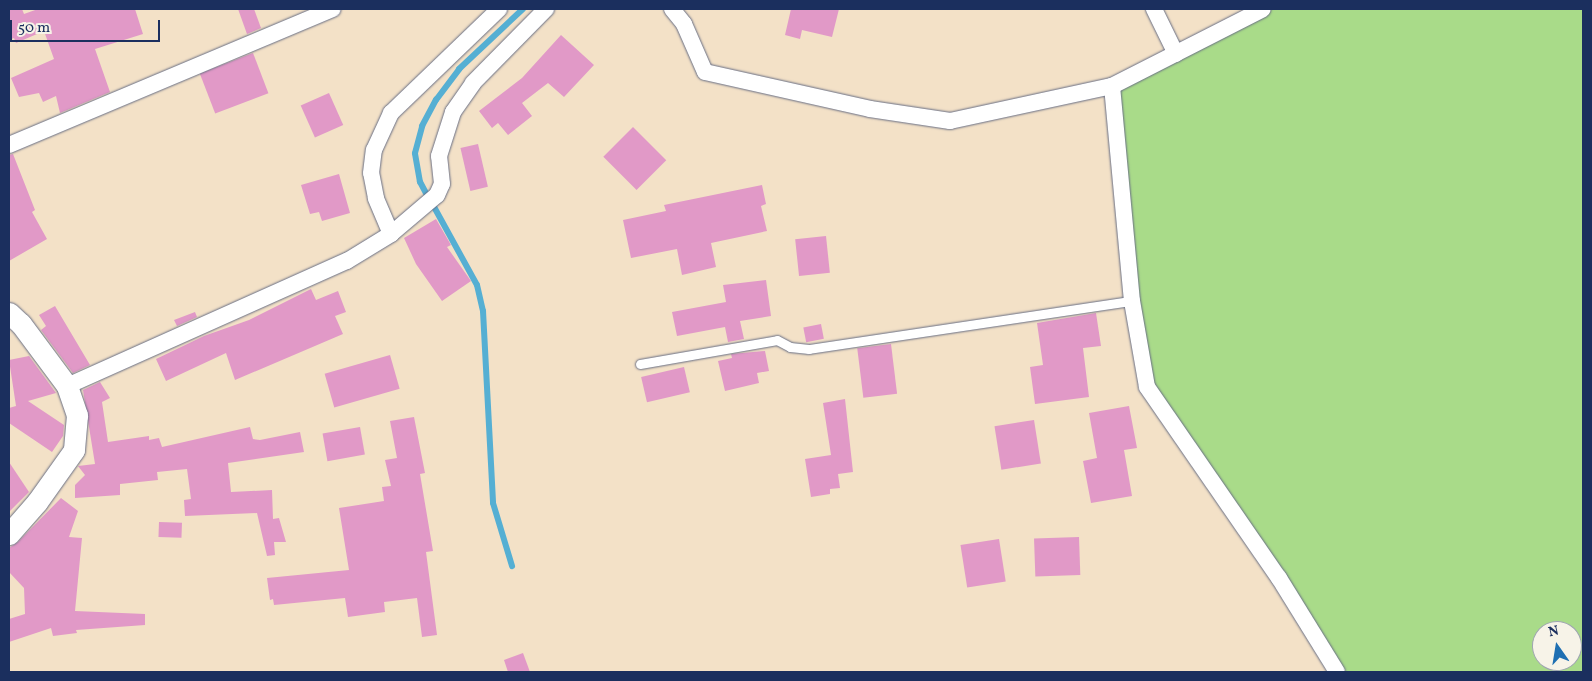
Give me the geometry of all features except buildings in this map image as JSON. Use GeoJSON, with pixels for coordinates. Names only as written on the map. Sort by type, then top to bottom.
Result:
{"type":"FeatureCollection","features":[{"type":"Feature","properties":{"kind":"street"},"geometry":{"type":"LineString","coordinates":[[9,145],[333,9]]}},
{"type":"Feature","properties":{"kind":"street"},"geometry":{"type":"LineString","coordinates":[[391,234],[376,198],[371,173],[374,150],[391,113],[500,9]]}},
{"type":"Feature","properties":{"kind":"street"},"geometry":{"type":"LineString","coordinates":[[67,386],[347,261],[391,234],[439,190],[442,184],[439,156],[453,112],[473,83],[546,9]]}},
{"type":"Feature","properties":{"kind":"street"},"geometry":{"type":"LineString","coordinates":[[672,9],[684,24],[705,72],[919,118],[950,121],[1112,86],[1263,9]]}},
{"type":"Feature","properties":{"kind":"street"},"geometry":{"type":"LineString","coordinates":[[1154,9],[1176,54]]}},
{"type":"Feature","properties":{"kind":"street"},"geometry":{"type":"LineString","coordinates":[[1112,86],[1132,301],[1147,387],[1279,578],[1337,672]]}},
{"type":"Feature","properties":{"kind":"street"},"geometry":{"type":"LineString","coordinates":[[9,313],[22,324],[67,386],[77,415],[74,450],[37,502],[9,534]]}},
{"type":"Feature","properties":{"kind":"lane"},"geometry":{"type":"LineString","coordinates":[[640,364],[777,340],[790,347],[809,349],[1132,301]]}},
{"type":"Feature","properties":{"kind":"green space"},"geometry":{"type":"Polygon","coordinates":[[[1263,9],[1583,9],[1583,672],[1337,672],[1147,387],[1112,86],[1263,9]]]}},
{"type":"Feature","properties":{"kind":"waterway"},"geometry":{"type":"LineString","coordinates":[[427,195],[420,182],[415,153],[422,126],[436,100],[459,69],[523,9]]}},
{"type":"Feature","properties":{"kind":"waterway"},"geometry":{"type":"LineString","coordinates":[[433,205],[477,285],[483,311],[493,503],[512,566]]}}]}
